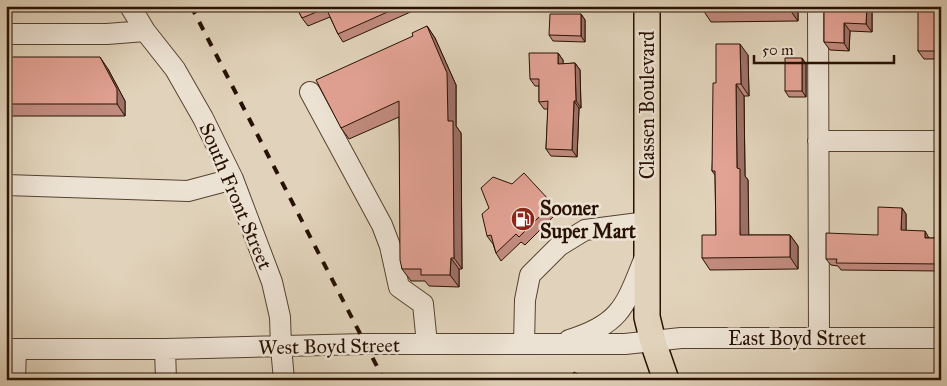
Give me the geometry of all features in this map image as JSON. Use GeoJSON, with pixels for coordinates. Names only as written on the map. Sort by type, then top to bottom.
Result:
{"type":"FeatureCollection","features":[{"type":"Feature","properties":{"kind":"main road","name":"Classen Boulevard"},"geometry":{"type":"LineString","coordinates":[[648,6],[647,317],[666,380]]}},
{"type":"Feature","properties":{"kind":"street","name":"South Front Street"},"geometry":{"type":"LineString","coordinates":[[130,6],[145,31],[175,69],[203,118],[233,179],[272,282],[280,317],[284,380]]}},
{"type":"Feature","properties":{"kind":"street"},"geometry":{"type":"LineString","coordinates":[[818,6],[819,338]]}},
{"type":"Feature","properties":{"kind":"street"},"geometry":{"type":"LineString","coordinates":[[6,34],[108,34],[145,31]]}},
{"type":"Feature","properties":{"kind":"street"},"geometry":{"type":"LineString","coordinates":[[310,92],[382,225],[390,246],[399,287],[423,304],[427,344]]}},
{"type":"Feature","properties":{"kind":"street"},"geometry":{"type":"LineString","coordinates":[[818,141],[941,141]]}},
{"type":"Feature","properties":{"kind":"street"},"geometry":{"type":"LineString","coordinates":[[6,185],[188,191],[233,179]]}},
{"type":"Feature","properties":{"kind":"street"},"geometry":{"type":"LineString","coordinates":[[524,344],[525,300],[530,275],[559,246],[585,230],[647,222]]}},
{"type":"Feature","properties":{"kind":"street"},"geometry":{"type":"LineString","coordinates":[[556,344],[582,336],[614,318],[630,293],[647,251]]}},
{"type":"Feature","properties":{"kind":"street","name":"East Boyd Street"},"geometry":{"type":"LineString","coordinates":[[653,342],[682,338],[941,338]]}},
{"type":"Feature","properties":{"kind":"street","name":"West Boyd Street"},"geometry":{"type":"LineString","coordinates":[[11,349],[165,349],[427,344],[625,344],[653,342]]}},
{"type":"Feature","properties":{"kind":"street"},"geometry":{"type":"LineString","coordinates":[[11,349],[15,380]]}},
{"type":"Feature","properties":{"kind":"street"},"geometry":{"type":"LineString","coordinates":[[165,349],[166,380]]}},
{"type":"Feature","properties":{"kind":"building"},"geometry":{"type":"Polygon","coordinates":[[[296,6],[401,6],[338,34],[326,8],[302,18],[296,6]]]}},
{"type":"Feature","properties":{"kind":"building"},"geometry":{"type":"Polygon","coordinates":[[[703,6],[790,6],[790,10],[703,10],[703,6]]]}},
{"type":"Feature","properties":{"kind":"building"},"geometry":{"type":"Polygon","coordinates":[[[824,6],[867,6],[866,24],[844,23],[844,43],[824,42],[824,6]]]}},
{"type":"Feature","properties":{"kind":"building"},"geometry":{"type":"Polygon","coordinates":[[[918,6],[941,6],[941,51],[918,51],[918,6]]]}},
{"type":"Feature","properties":{"kind":"building"},"geometry":{"type":"Polygon","coordinates":[[[550,14],[581,14],[581,36],[549,35],[550,14]]]}},
{"type":"Feature","properties":{"kind":"building"},"geometry":{"type":"Polygon","coordinates":[[[427,26],[447,73],[448,121],[453,121],[454,258],[451,258],[450,275],[421,275],[421,269],[402,269],[400,260],[399,101],[341,128],[316,80],[413,36],[412,33],[427,26]]]}},
{"type":"Feature","properties":{"kind":"building"},"geometry":{"type":"Polygon","coordinates":[[[716,44],[740,44],[741,84],[736,84],[737,168],[740,169],[740,235],[790,235],[790,257],[702,258],[702,235],[716,235],[715,171],[712,171],[713,83],[716,83],[716,44]]]}},
{"type":"Feature","properties":{"kind":"building"},"geometry":{"type":"Polygon","coordinates":[[[529,53],[558,53],[558,64],[575,63],[576,101],[574,101],[572,150],[546,149],[548,101],[539,102],[539,79],[530,79],[529,53]]]}},
{"type":"Feature","properties":{"kind":"building"},"geometry":{"type":"Polygon","coordinates":[[[6,57],[100,57],[117,89],[117,104],[6,104],[6,57]]]}},
{"type":"Feature","properties":{"kind":"building"},"geometry":{"type":"Polygon","coordinates":[[[785,58],[802,58],[802,91],[785,91],[785,58]]]}},
{"type":"Feature","properties":{"kind":"building"},"geometry":{"type":"Polygon","coordinates":[[[524,173],[549,200],[544,204],[548,208],[519,237],[516,234],[496,253],[491,235],[487,236],[482,214],[489,208],[481,188],[493,177],[512,184],[524,173]]]}},
{"type":"Feature","properties":{"kind":"building"},"geometry":{"type":"Polygon","coordinates":[[[878,207],[902,208],[901,230],[925,231],[925,238],[941,238],[941,264],[836,263],[837,259],[826,259],[826,233],[878,235],[878,207]]]}},
{"type":"Feature","properties":{"kind":"building"},"geometry":{"type":"Polygon","coordinates":[[[574,372],[588,380],[569,380],[574,372]]]}},
{"type":"Feature","properties":{"kind":"railway"},"geometry":{"type":"LineString","coordinates":[[191,6],[384,380]]}},
{"type":"Feature","properties":{"kind":"place","name":"Sooner Super Mart"},"geometry":{"type":"Point","coordinates":[523,219]}}]}
